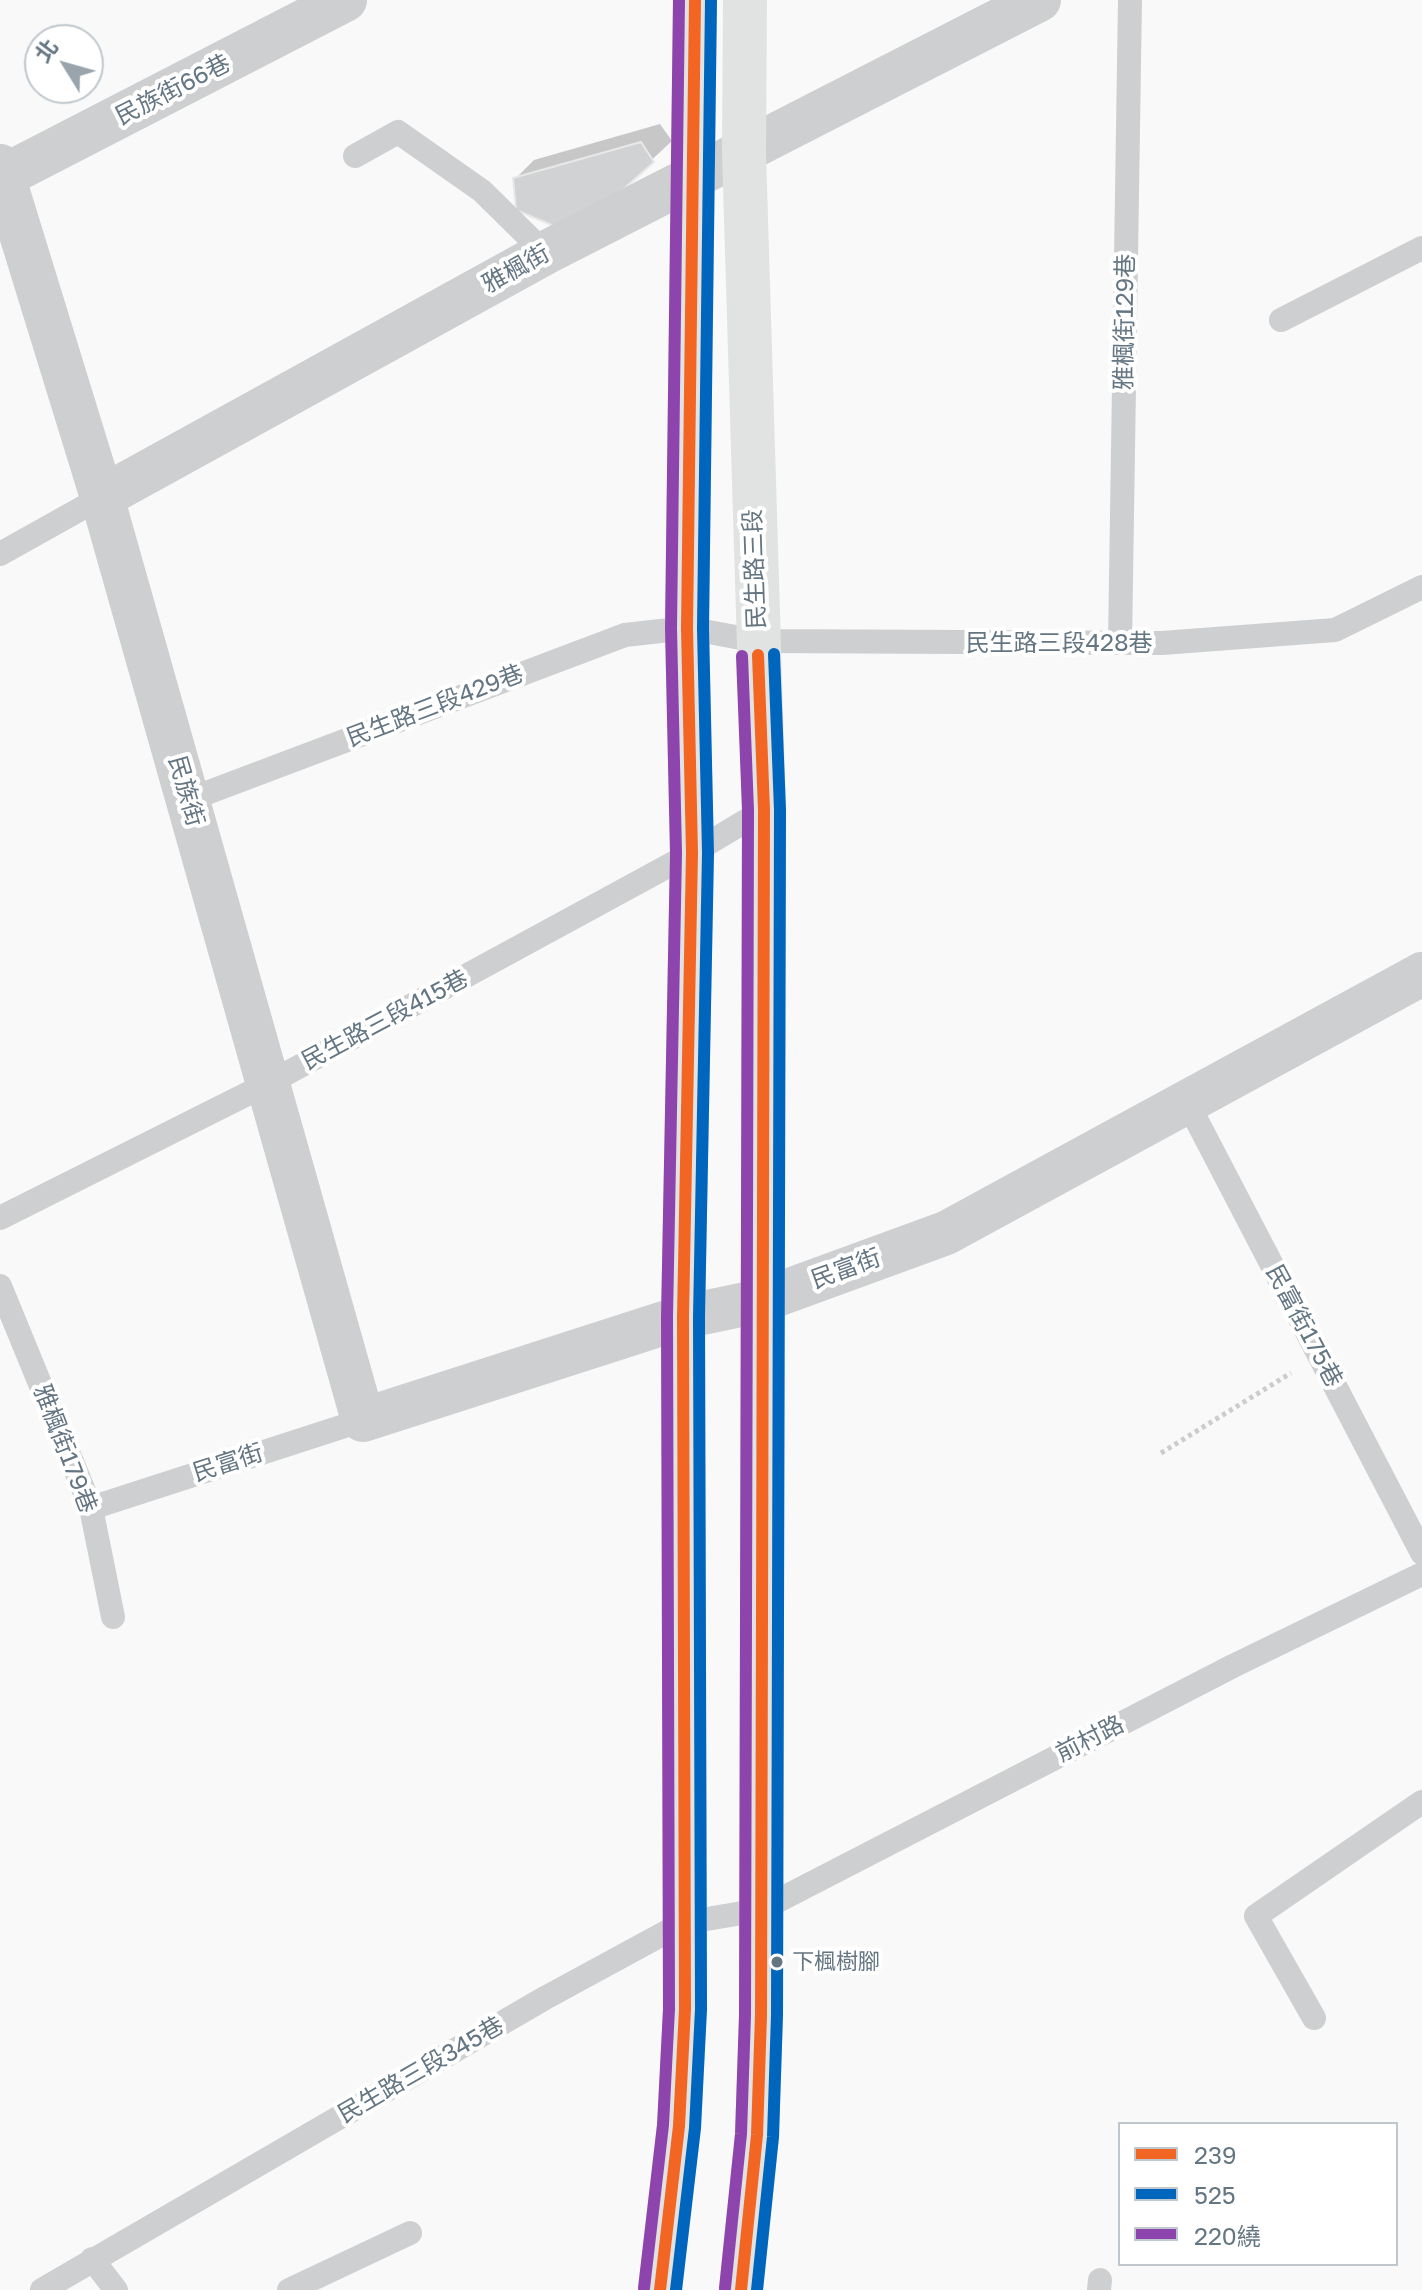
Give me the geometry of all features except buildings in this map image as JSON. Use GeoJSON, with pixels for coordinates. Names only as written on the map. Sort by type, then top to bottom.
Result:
{"type":"FeatureCollection","features":[{"type":"Feature","properties":{"kind":"main road"},"geometry":{"type":"LineString","coordinates":[[660,2290],[679,2126],[685,2009],[683,1317],[692,853],[687,628],[695,0]]}},
{"type":"Feature","properties":{"kind":"main road","name":"民生路三段"},"geometry":{"type":"LineString","coordinates":[[741,2290],[757,2135],[764,810],[744,153],[745,0]]}},
{"type":"Feature","properties":{"kind":"street","name":"雅楓街"},"geometry":{"type":"LineString","coordinates":[[102,497],[545,253],[1039,0]]}},
{"type":"Feature","properties":{"kind":"street","name":"民族街66巷"},"geometry":{"type":"LineString","coordinates":[[1,173],[344,2]]}},
{"type":"Feature","properties":{"kind":"street","name":"民族街"},"geometry":{"type":"LineString","coordinates":[[1,173],[102,497],[363,1420]]}},
{"type":"Feature","properties":{"kind":"street","name":"民富街"},"geometry":{"type":"LineString","coordinates":[[363,1420],[683,1317],[760,1301],[946,1233],[1422,974]]}},
{"type":"Feature","properties":{"kind":"lane","name":"雅楓街129巷"},"geometry":{"type":"LineString","coordinates":[[1120,643],[1130,0]]}},
{"type":"Feature","properties":{"kind":"lane"},"geometry":{"type":"LineString","coordinates":[[355,156],[398,132],[482,191],[545,253]]}},
{"type":"Feature","properties":{"kind":"lane"},"geometry":{"type":"LineString","coordinates":[[1281,320],[1422,248]]}},
{"type":"Feature","properties":{"kind":"lane","name":"雅楓街"},"geometry":{"type":"LineString","coordinates":[[0,554],[102,497]]}},
{"type":"Feature","properties":{"kind":"lane","name":"民生路三段428巷"},"geometry":{"type":"LineString","coordinates":[[687,628],[757,641],[1120,643],[1335,630],[1422,587]]}},
{"type":"Feature","properties":{"kind":"lane","name":"民生路三段429巷"},"geometry":{"type":"LineString","coordinates":[[188,800],[625,635],[687,628]]}},
{"type":"Feature","properties":{"kind":"lane","name":"民生路三段415巷"},"geometry":{"type":"LineString","coordinates":[[0,1218],[269,1083],[692,853],[764,810]]}},
{"type":"Feature","properties":{"kind":"lane","name":"民富街175巷"},"geometry":{"type":"LineString","coordinates":[[1186,1100],[1422,1553]]}},
{"type":"Feature","properties":{"kind":"lane","name":"雅楓街179巷"},"geometry":{"type":"LineString","coordinates":[[0,1286],[91,1508],[113,1617]]}},
{"type":"Feature","properties":{"kind":"lane","name":"民富街"},"geometry":{"type":"LineString","coordinates":[[91,1508],[363,1420]]}},
{"type":"Feature","properties":{"kind":"lane","name":"前村路"},"geometry":{"type":"LineString","coordinates":[[760,1910],[1219,1673],[1422,1574]]}},
{"type":"Feature","properties":{"kind":"lane"},"geometry":{"type":"LineString","coordinates":[[1314,2018],[1256,1916],[1422,1802]]}},
{"type":"Feature","properties":{"kind":"lane","name":"民生路三段345巷"},"geometry":{"type":"LineString","coordinates":[[42,2290],[545,1998],[683,1923],[760,1910]]}},
{"type":"Feature","properties":{"kind":"lane"},"geometry":{"type":"LineString","coordinates":[[289,2290],[410,2233]]}},
{"type":"Feature","properties":{"kind":"lane"},"geometry":{"type":"LineString","coordinates":[[92,2259],[116,2290]]}},
{"type":"Feature","properties":{"kind":"path"},"geometry":{"type":"LineString","coordinates":[[1161,1453],[1319,1356]]}},
{"type":"Feature","properties":{"kind":"transit line","name":"220繞"},"geometry":{"type":"LineString","coordinates":[[644,2288],[663,2125],[669,2009],[667,1317],[676,853],[671,628],[679,0]]}},
{"type":"Feature","properties":{"kind":"transit line","name":"239"},"geometry":{"type":"LineString","coordinates":[[660,2290],[679,2126],[685,2009],[683,1317],[692,853],[687,628],[695,0]]}},
{"type":"Feature","properties":{"kind":"transit line","name":"525"},"geometry":{"type":"LineString","coordinates":[[676,2290],[695,2128],[701,2009],[699,1317],[708,853],[703,628],[711,0]]}},
{"type":"Feature","properties":{"kind":"transit line","name":"525"},"geometry":{"type":"LineString","coordinates":[[757,2290],[773,2137],[777,2015],[780,810],[774,654]]}},
{"type":"Feature","properties":{"kind":"transit line","name":"239"},"geometry":{"type":"LineString","coordinates":[[741,2290],[757,2135],[761,2015],[764,810],[758,655]]}},
{"type":"Feature","properties":{"kind":"transit line","name":"220繞"},"geometry":{"type":"LineString","coordinates":[[725,2288],[741,2134],[745,2015],[748,810],[742,656]]}},
{"type":"Feature","properties":{"kind":"place","name":"下楓樹腳"},"geometry":{"type":"Point","coordinates":[777,1962]}}]}
